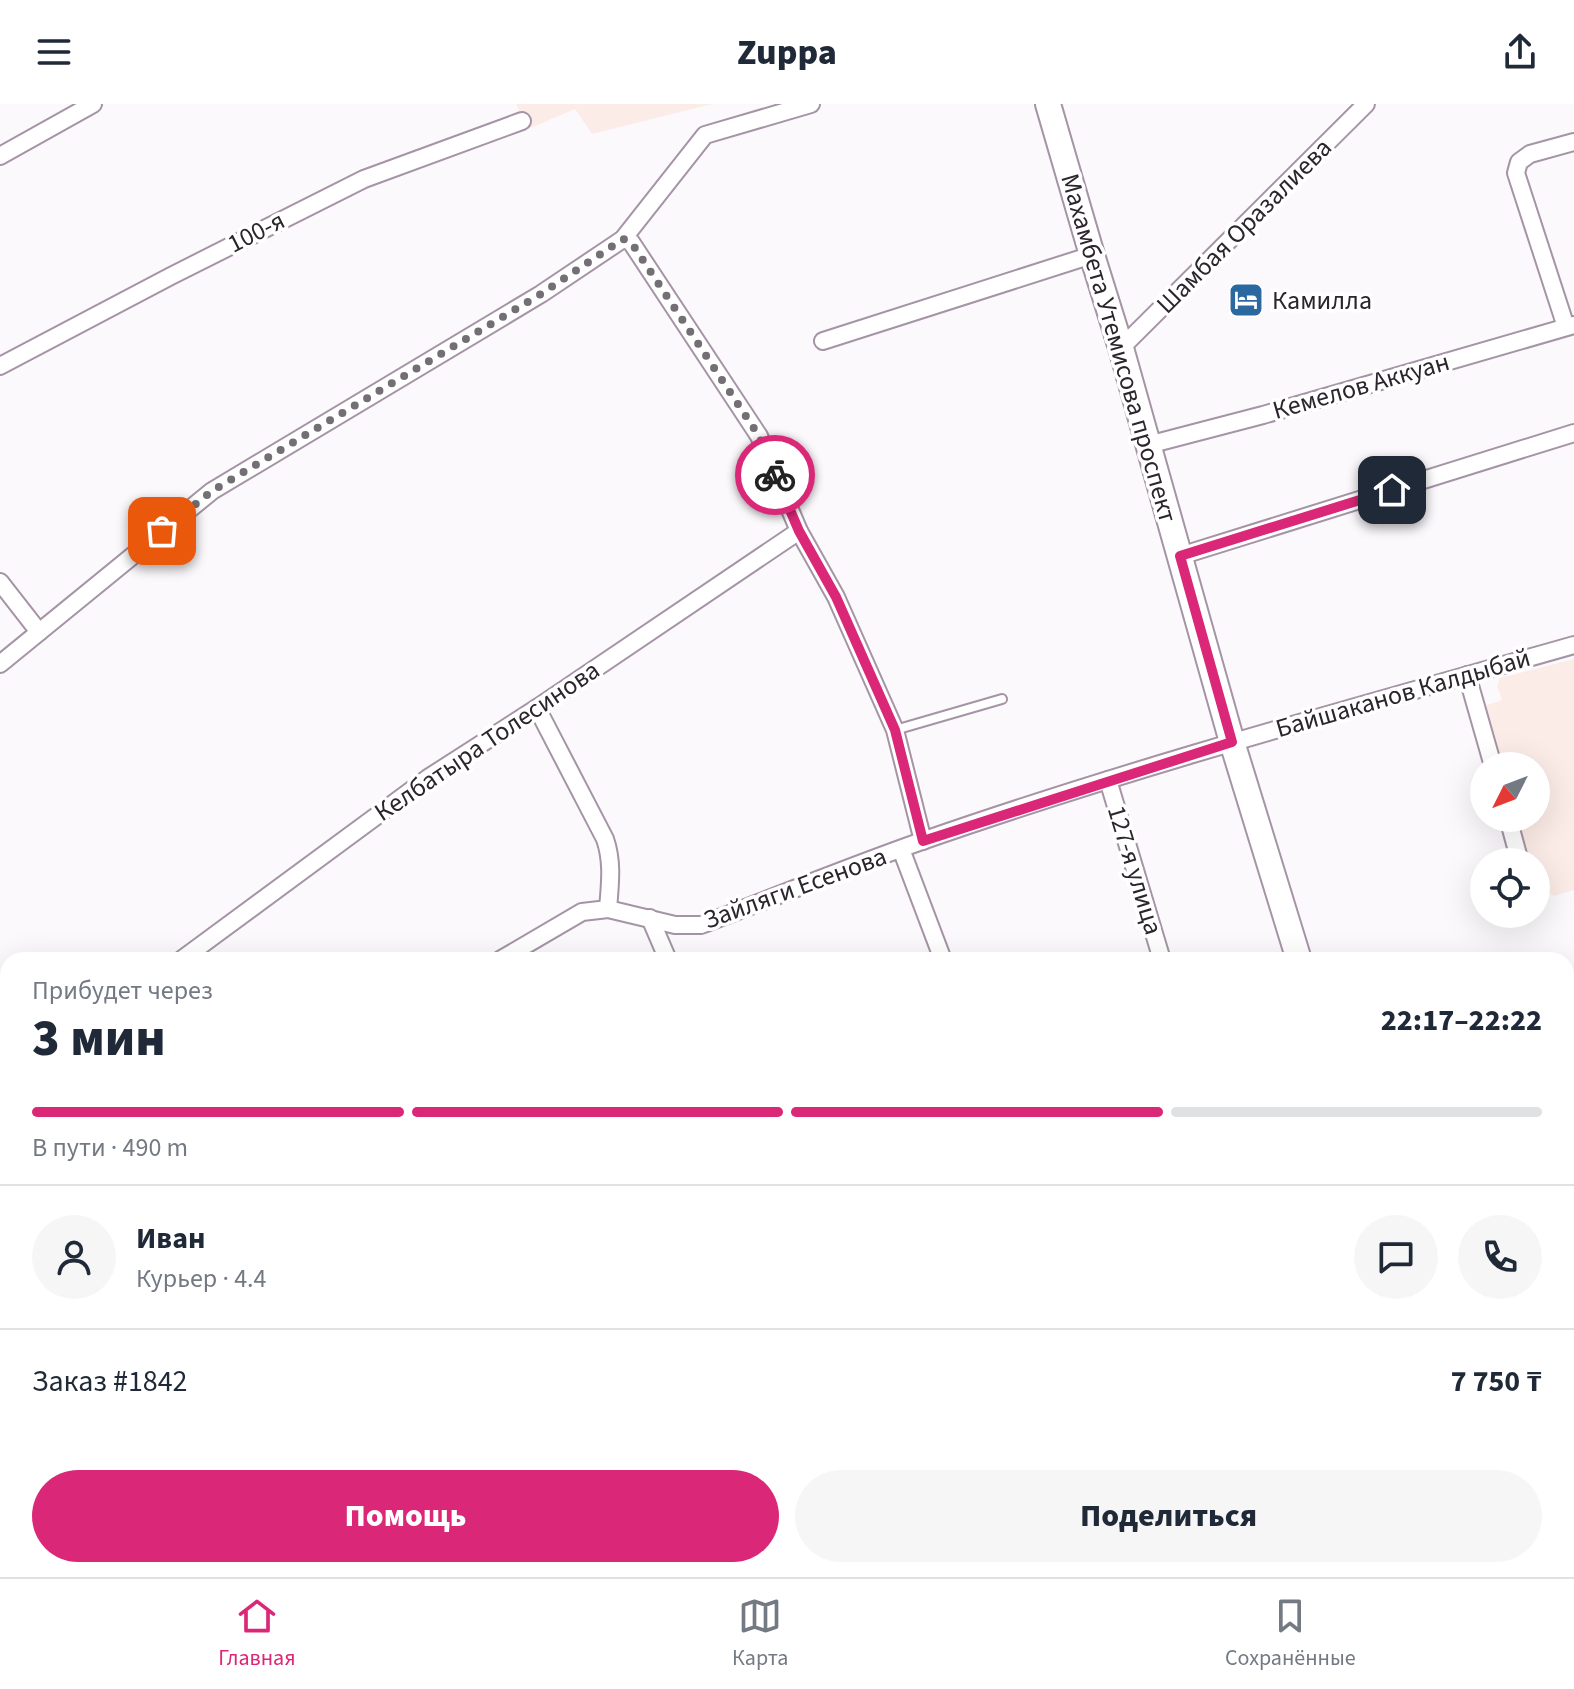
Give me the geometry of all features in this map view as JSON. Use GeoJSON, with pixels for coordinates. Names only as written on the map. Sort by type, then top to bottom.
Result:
{"type":"FeatureCollection","features":[{"type":"Feature","properties":{"kind":"street"},"geometry":{"type":"LineString","coordinates":[[0,156],[93,104]]}},
{"type":"Feature","properties":{"kind":"street"},"geometry":{"type":"LineString","coordinates":[[0,664],[212,491],[541,294],[623,239],[705,135],[811,104]]}},
{"type":"Feature","properties":{"kind":"street","name":"Махамбета Утемисова проспект"},"geometry":{"type":"LineString","coordinates":[[1048,104],[1121,348],[1232,742],[1297,952]]}},
{"type":"Feature","properties":{"kind":"street","name":"Шамбая Оразалиева"},"geometry":{"type":"LineString","coordinates":[[1121,348],[1366,104]]}},
{"type":"Feature","properties":{"kind":"street","name":"100-я"},"geometry":{"type":"LineString","coordinates":[[0,366],[364,179],[522,121]]}},
{"type":"Feature","properties":{"kind":"street"},"geometry":{"type":"LineString","coordinates":[[1570,326],[1516,173],[1519,162],[1530,154],[1574,142]]}},
{"type":"Feature","properties":{"kind":"street"},"geometry":{"type":"LineString","coordinates":[[623,239],[631,242],[759,436],[799,531],[836,597],[895,730],[923,841]]}},
{"type":"Feature","properties":{"kind":"street"},"geometry":{"type":"LineString","coordinates":[[823,341],[1092,255]]}},
{"type":"Feature","properties":{"kind":"street","name":"Кемелов Аккуан"},"geometry":{"type":"LineString","coordinates":[[1148,445],[1570,326]]}},
{"type":"Feature","properties":{"kind":"street"},"geometry":{"type":"LineString","coordinates":[[1180,556],[1574,433]]}},
{"type":"Feature","properties":{"kind":"street","name":"Келбатыра Толесинова"},"geometry":{"type":"LineString","coordinates":[[192,952],[428,778],[799,531]]}},
{"type":"Feature","properties":{"kind":"street"},"geometry":{"type":"LineString","coordinates":[[0,582],[39,632]]}},
{"type":"Feature","properties":{"kind":"street","name":"Байшаканов Калдыбай"},"geometry":{"type":"LineString","coordinates":[[1232,742],[1574,645]]}},
{"type":"Feature","properties":{"kind":"street"},"geometry":{"type":"LineString","coordinates":[[1467,675],[1489,752]]}},
{"type":"Feature","properties":{"kind":"street"},"geometry":{"type":"LineString","coordinates":[[537,708],[610,853],[608,909]]}},
{"type":"Feature","properties":{"kind":"street","name":"Зайляги Есенова"},"geometry":{"type":"LineString","coordinates":[[514,952],[582,912],[608,909],[675,925],[701,925],[923,841],[1232,742]]}},
{"type":"Feature","properties":{"kind":"street","name":"127-я улица"},"geometry":{"type":"LineString","coordinates":[[1108,780],[1160,952]]}},
{"type":"Feature","properties":{"kind":"street"},"geometry":{"type":"LineString","coordinates":[[901,849],[940,952]]}},
{"type":"Feature","properties":{"kind":"street"},"geometry":{"type":"LineString","coordinates":[[650,918],[665,952]]}},
{"type":"Feature","properties":{"kind":"lane"},"geometry":{"type":"LineString","coordinates":[[895,730],[1002,699]]}},
{"type":"Feature","properties":{"kind":"shaded area"},"geometry":{"type":"Polygon","coordinates":[[[516,104],[712,104],[592,134],[575,109],[528,129],[516,104]]]}},
{"type":"Feature","properties":{"kind":"shaded area"},"geometry":{"type":"Polygon","coordinates":[[[1574,659],[1574,890],[1554,896],[1550,894],[1550,848],[1520,848],[1515,832],[1550,832],[1550,752],[1492,752],[1479,708],[1502,700],[1497,686],[1500,678],[1574,659]]]}},
{"type":"Feature","properties":{"kind":"way so far"},"geometry":{"type":"LineString","coordinates":[[162,531],[212,491],[541,294],[623,239],[631,242],[759,436],[775,475]]}},
{"type":"Feature","properties":{"kind":"place","name":"Камилла"},"geometry":{"type":"Point","coordinates":[1246,300]}},
{"type":"Feature","properties":{"kind":"route"},"geometry":{"type":"LineString","coordinates":[[775,475],[799,531],[836,597],[895,730],[923,841],[1232,742],[1180,556],[1392,490]]}}]}
